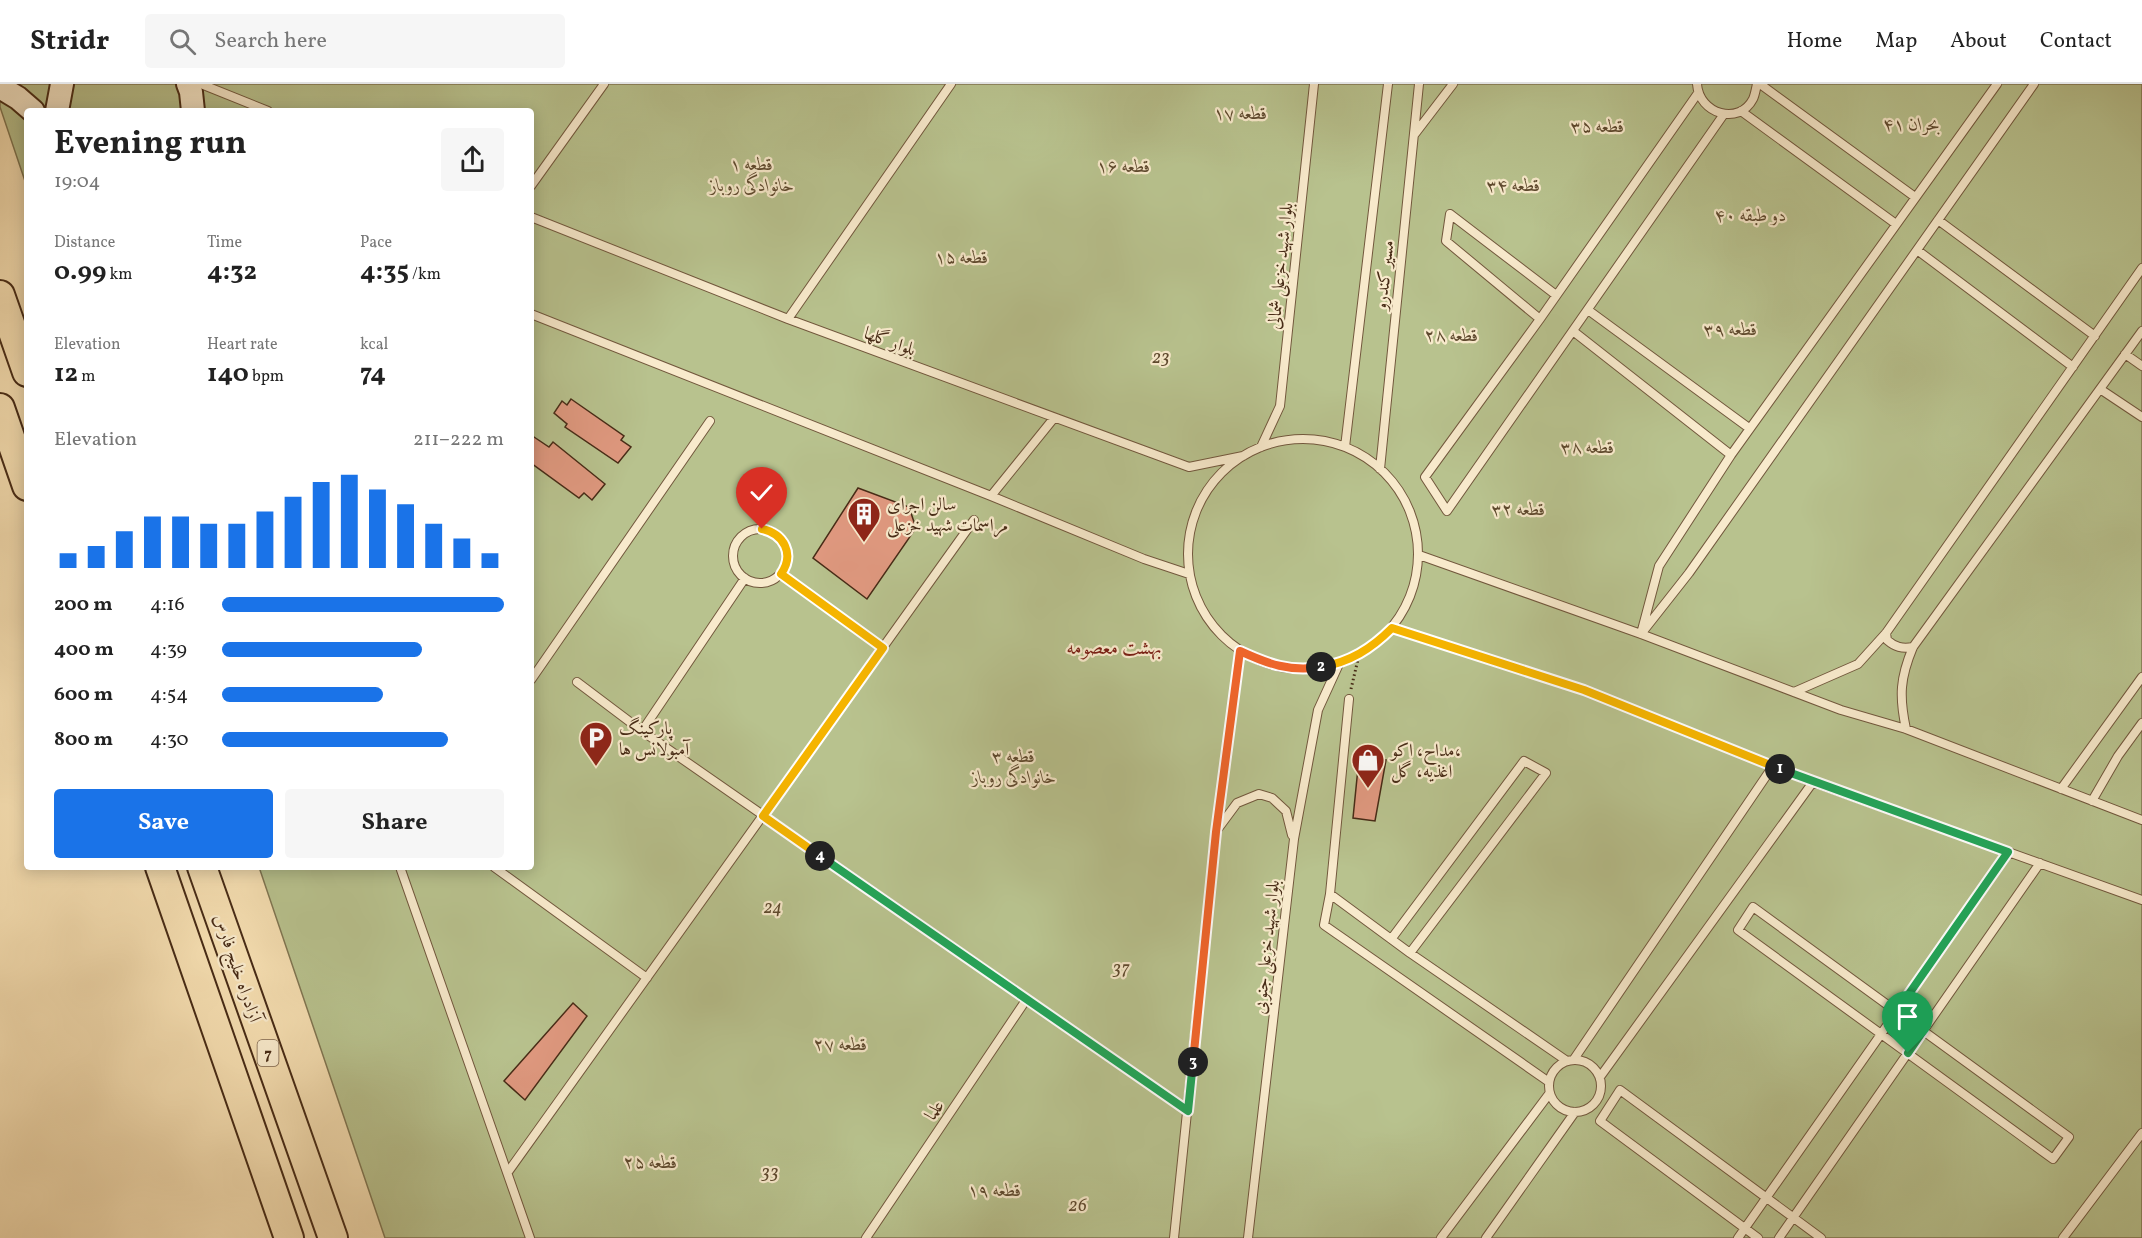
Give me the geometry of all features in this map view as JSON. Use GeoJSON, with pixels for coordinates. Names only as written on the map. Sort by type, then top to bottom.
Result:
{"type":"FeatureCollection","features":[{"type":"Feature","properties":{"kind":"highway"},"geometry":{"type":"LineString","coordinates":[[0,295],[24,363]]}},
{"type":"Feature","properties":{"kind":"highway"},"geometry":{"type":"LineString","coordinates":[[0,408],[24,477]]}},
{"type":"Feature","properties":{"kind":"highway","name":"7"},"geometry":{"type":"LineString","coordinates":[[161,870],[289,1238]]}},
{"type":"Feature","properties":{"kind":"highway","name":"آزادراه خلیج فارس"},"geometry":{"type":"LineString","coordinates":[[203,870],[333,1238]]}},
{"type":"Feature","properties":{"kind":"main road"},"geometry":{"type":"LineString","coordinates":[[58,108],[62,84]]}},
{"type":"Feature","properties":{"kind":"main road"},"geometry":{"type":"LineString","coordinates":[[188,84],[193,108]]}},
{"type":"Feature","properties":{"kind":"main road"},"geometry":{"type":"LineString","coordinates":[[0,87],[30,108]]}},
{"type":"Feature","properties":{"kind":"lane"},"geometry":{"type":"LineString","coordinates":[[201,84],[261,108]]}},
{"type":"Feature","properties":{"kind":"lane"},"geometry":{"type":"LineString","coordinates":[[534,182],[604,84]]}},
{"type":"Feature","properties":{"kind":"lane"},"geometry":{"type":"LineString","coordinates":[[788,319],[951,84]]}},
{"type":"Feature","properties":{"kind":"lane","name":"بلوار شهید خزعلی شمالی"},"geometry":{"type":"LineString","coordinates":[[1262,447],[1280,405],[1314,84]]}},
{"type":"Feature","properties":{"kind":"lane"},"geometry":{"type":"LineString","coordinates":[[1345,447],[1388,84]]}},
{"type":"Feature","properties":{"kind":"lane","name":"مسیر کندرو"},"geometry":{"type":"LineString","coordinates":[[1380,469],[1419,84]]}},
{"type":"Feature","properties":{"kind":"lane"},"geometry":{"type":"LineString","coordinates":[[1413,136],[1453,84]]}},
{"type":"Feature","properties":{"kind":"lane"},"geometry":{"type":"LineString","coordinates":[[1697,86],[1704,103],[1712,111],[1724,114],[1741,111],[1753,99],[1758,84],[1915,197]]}},
{"type":"Feature","properties":{"kind":"lane"},"geometry":{"type":"LineString","coordinates":[[1641,634],[1659,566],[1749,428],[1997,84]]}},
{"type":"Feature","properties":{"kind":"lane"},"geometry":{"type":"LineString","coordinates":[[1641,634],[1689,573],[2034,84]]}},
{"type":"Feature","properties":{"kind":"lane"},"geometry":{"type":"LineString","coordinates":[[1697,86],[1540,319],[1425,477],[1447,511],[1724,114]]}},
{"type":"Feature","properties":{"kind":"lane"},"geometry":{"type":"LineString","coordinates":[[1741,111],[1896,224]]}},
{"type":"Feature","properties":{"kind":"lane"},"geometry":{"type":"LineString","coordinates":[[1540,319],[1446,241],[1450,214],[1556,295]]}},
{"type":"Feature","properties":{"kind":"lane","name":"بلوار گلها"},"geometry":{"type":"LineString","coordinates":[[534,218],[788,319],[1189,468],[1243,456]]}},
{"type":"Feature","properties":{"kind":"lane"},"geometry":{"type":"LineString","coordinates":[[1938,220],[2095,336]]}},
{"type":"Feature","properties":{"kind":"lane"},"geometry":{"type":"LineString","coordinates":[[1917,250],[2073,367]]}},
{"type":"Feature","properties":{"kind":"lane"},"geometry":{"type":"LineString","coordinates":[[1794,692],[1858,664],[1886,633],[2142,268]]}},
{"type":"Feature","properties":{"kind":"lane"},"geometry":{"type":"LineString","coordinates":[[1588,310],[1749,428]]}},
{"type":"Feature","properties":{"kind":"lane"},"geometry":{"type":"LineString","coordinates":[[534,315],[991,496],[1144,560],[1189,574]]}},
{"type":"Feature","properties":{"kind":"lane"},"geometry":{"type":"LineString","coordinates":[[1573,331],[1731,455]]}},
{"type":"Feature","properties":{"kind":"lane"},"geometry":{"type":"LineString","coordinates":[[1906,729],[1900,705],[1900,686],[1913,647],[2142,332]]}},
{"type":"Feature","properties":{"kind":"lane"},"geometry":{"type":"LineString","coordinates":[[2126,354],[2142,366]]}},
{"type":"Feature","properties":{"kind":"lane"},"geometry":{"type":"LineString","coordinates":[[2100,389],[2142,417]]}},
{"type":"Feature","properties":{"kind":"lane"},"geometry":{"type":"LineString","coordinates":[[991,496],[1054,418]]}},
{"type":"Feature","properties":{"kind":"lane"},"geometry":{"type":"LineString","coordinates":[[534,676],[710,421]]}},
{"type":"Feature","properties":{"kind":"lane"},"geometry":{"type":"LineString","coordinates":[[1289,440],[1318,440],[1345,447],[1364,456],[1380,469],[1394,483],[1408,508],[1417,535],[1419,555],[1413,589],[1407,605],[1392,628],[1377,643],[1359,655],[1339,664],[1305,670],[1271,665],[1240,651],[1216,631],[1198,604],[1189,574],[1190,528],[1209,487],[1243,456],[1262,447],[1289,440]]}},
{"type":"Feature","properties":{"kind":"lane"},"geometry":{"type":"LineString","coordinates":[[508,1172],[974,520]]}},
{"type":"Feature","properties":{"kind":"lane"},"geometry":{"type":"LineString","coordinates":[[753,530],[771,531],[784,542],[787,551],[788,560],[781,574],[771,581],[762,583],[745,578],[735,564],[735,547],[739,539],[753,530]]}},
{"type":"Feature","properties":{"kind":"lane"},"geometry":{"type":"LineString","coordinates":[[1419,555],[1641,634],[1841,710],[1906,729],[2142,820]]}},
{"type":"Feature","properties":{"kind":"lane"},"geometry":{"type":"LineString","coordinates":[[781,574],[883,648]]}},
{"type":"Feature","properties":{"kind":"lane"},"geometry":{"type":"LineString","coordinates":[[642,731],[745,578]]}},
{"type":"Feature","properties":{"kind":"lane"},"geometry":{"type":"LineString","coordinates":[[1392,628],[1584,690],[1813,782],[2142,900]]}},
{"type":"Feature","properties":{"kind":"lane"},"geometry":{"type":"LineString","coordinates":[[1886,633],[1887,640],[1893,646],[1913,647]]}},
{"type":"Feature","properties":{"kind":"lane"},"geometry":{"type":"LineString","coordinates":[[1174,1238],[1216,832],[1240,651]]}},
{"type":"Feature","properties":{"kind":"lane","name":"بلوار شهید خزعلی جنوبی"},"geometry":{"type":"LineString","coordinates":[[1248,1238],[1294,839],[1318,710],[1339,664]]}},
{"type":"Feature","properties":{"kind":"lane"},"geometry":{"type":"LineString","coordinates":[[2061,789],[2142,677]]}},
{"type":"Feature","properties":{"kind":"lane"},"geometry":{"type":"LineString","coordinates":[[577,682],[763,816],[1188,1111]]}},
{"type":"Feature","properties":{"kind":"lane"},"geometry":{"type":"LineString","coordinates":[[1349,699],[1330,894],[1324,925],[1549,1082]]}},
{"type":"Feature","properties":{"kind":"lane"},"geometry":{"type":"LineString","coordinates":[[2092,801],[2118,756],[2142,723]]}},
{"type":"Feature","properties":{"kind":"lane"},"geometry":{"type":"LineString","coordinates":[[1392,938],[1524,761],[1546,773],[1410,953]]}},
{"type":"Feature","properties":{"kind":"lane"},"geometry":{"type":"LineString","coordinates":[[1442,1238],[1549,1094],[1549,1082],[1559,1064],[1571,1060],[1773,766]]}},
{"type":"Feature","properties":{"kind":"lane"},"geometry":{"type":"LineString","coordinates":[[1549,1094],[1559,1107],[1575,1112],[1591,1107],[1600,1094],[1600,1077],[1813,782]]}},
{"type":"Feature","properties":{"kind":"lane"},"geometry":{"type":"LineString","coordinates":[[1216,832],[1237,804],[1259,794],[1272,798],[1287,811],[1294,839]]}},
{"type":"Feature","properties":{"kind":"lane"},"geometry":{"type":"LineString","coordinates":[[1738,1238],[2008,852]]}},
{"type":"Feature","properties":{"kind":"lane"},"geometry":{"type":"LineString","coordinates":[[1779,1238],[2040,863]]}},
{"type":"Feature","properties":{"kind":"lane"},"geometry":{"type":"LineString","coordinates":[[401,870],[530,1238]]}},
{"type":"Feature","properties":{"kind":"lane"},"geometry":{"type":"LineString","coordinates":[[498,870],[647,978]]}},
{"type":"Feature","properties":{"kind":"lane"},"geometry":{"type":"LineString","coordinates":[[1330,894],[1410,953],[1571,1060],[1590,1064],[1600,1077]]}},
{"type":"Feature","properties":{"kind":"lane"},"geometry":{"type":"LineString","coordinates":[[1753,906],[1897,1011],[1923,1031],[2069,1137],[2053,1158],[1738,930],[1753,906]]}},
{"type":"Feature","properties":{"kind":"lane","name":"علما"},"geometry":{"type":"LineString","coordinates":[[866,1238],[1026,1000]]}},
{"type":"Feature","properties":{"kind":"lane"},"geometry":{"type":"LineString","coordinates":[[1758,1238],[1600,1121],[1620,1090],[1821,1238]]}},
{"type":"Feature","properties":{"kind":"lane"},"geometry":{"type":"LineString","coordinates":[[1486,1238],[1575,1112]]}},
{"type":"Feature","properties":{"kind":"lane"},"geometry":{"type":"LineString","coordinates":[[2063,1238],[2141,1135]]}},
{"type":"Feature","properties":{"kind":"path"},"geometry":{"type":"LineString","coordinates":[[1349,699],[1359,655]]}},
{"type":"Feature","properties":{"kind":"green space"},"geometry":{"type":"Polygon","coordinates":[[[0,84],[2142,84],[2142,1238],[385,1238],[260,870],[534,870],[534,108],[24,108],[24,178],[0,107],[0,84]]]}},
{"type":"Feature","properties":{"kind":"building"},"geometry":{"type":"Polygon","coordinates":[[[571,399],[624,436],[621,440],[631,447],[618,463],[565,427],[567,424],[554,413],[562,401],[567,405],[571,399]]]}},
{"type":"Feature","properties":{"kind":"building"},"geometry":{"type":"Polygon","coordinates":[[[534,437],[549,447],[553,442],[605,484],[592,500],[584,493],[579,498],[534,465],[534,437]]]}},
{"type":"Feature","properties":{"kind":"building","name":"سالن اجرای مراسمات شهید خزعلی"},"geometry":{"type":"Polygon","coordinates":[[[858,488],[909,507],[916,528],[867,599],[813,558],[858,488]]]}},
{"type":"Feature","properties":{"kind":"building","name":"مداح، اکو، اغذیه، گل"},"geometry":{"type":"Polygon","coordinates":[[[1359,758],[1386,760],[1375,821],[1353,818],[1359,758]]]}},
{"type":"Feature","properties":{"kind":"building"},"geometry":{"type":"Polygon","coordinates":[[[573,1003],[587,1016],[525,1100],[504,1081],[573,1003]]]}},
{"type":"Feature","properties":{"kind":"place","name":"سالن اجرای مراسمات شهید خزعلی"},"geometry":{"type":"Point","coordinates":[864,543]}},
{"type":"Feature","properties":{"kind":"place","name":"پارکینگ آمبولانس ها"},"geometry":{"type":"Point","coordinates":[596,767]}},
{"type":"Feature","properties":{"kind":"place","name":"مداح، اکو، اغذیه، گل"},"geometry":{"type":"Point","coordinates":[1368,789]}},
{"type":"Feature","properties":{"kind":"district","name":"بهشت معصومه"},"geometry":{"type":"Point","coordinates":[1114,647]}},
{"type":"Feature","properties":{"kind":"route"},"geometry":{"type":"LineString","coordinates":[[762,529],[778,535],[784,542],[788,560],[781,574],[883,648],[763,816],[1188,1111],[1216,832],[1240,651],[1271,665],[1305,670],[1339,664],[1359,655],[1377,643],[1392,628],[1584,690],[1813,782],[2008,852],[1897,1011],[1923,1031],[1908,1053]]}},
{"type":"Feature","properties":{"kind":"park label","name":"قطعه ۱۷"},"geometry":{"type":"Point","coordinates":[1241,113]}},
{"type":"Feature","properties":{"kind":"park label","name":"۴۱ بحران"},"geometry":{"type":"Point","coordinates":[1912,124]}},
{"type":"Feature","properties":{"kind":"park label","name":"قطعه ۳۵"},"geometry":{"type":"Point","coordinates":[1598,126]}},
{"type":"Feature","properties":{"kind":"park label","name":"قطعه ۱۶"},"geometry":{"type":"Point","coordinates":[1124,166]}},
{"type":"Feature","properties":{"kind":"park label","name":"قطعه ۱ خانوادگی روباز"},"geometry":{"type":"Point","coordinates":[752,174]}},
{"type":"Feature","properties":{"kind":"park label","name":"قطعه ۳۴"},"geometry":{"type":"Point","coordinates":[1514,185]}},
{"type":"Feature","properties":{"kind":"park label","name":"۴۰ دو طبقه"},"geometry":{"type":"Point","coordinates":[1751,215]}},
{"type":"Feature","properties":{"kind":"park label","name":"قطعه ۱۵"},"geometry":{"type":"Point","coordinates":[962,257]}},
{"type":"Feature","properties":{"kind":"park label","name":"قطعه ۳۹"},"geometry":{"type":"Point","coordinates":[1731,329]}},
{"type":"Feature","properties":{"kind":"park label","name":"قطعه ۲۸"},"geometry":{"type":"Point","coordinates":[1452,335]}},
{"type":"Feature","properties":{"kind":"park label","name":"23"},"geometry":{"type":"Point","coordinates":[1161,357]}},
{"type":"Feature","properties":{"kind":"park label","name":"قطعه ۳۸"},"geometry":{"type":"Point","coordinates":[1588,447]}},
{"type":"Feature","properties":{"kind":"park label","name":"قطعه ۳۲"},"geometry":{"type":"Point","coordinates":[1519,509]}},
{"type":"Feature","properties":{"kind":"park label","name":"قطعه ۳ خانوادگی روباز"},"geometry":{"type":"Point","coordinates":[1014,766]}},
{"type":"Feature","properties":{"kind":"park label","name":"24"},"geometry":{"type":"Point","coordinates":[773,907]}},
{"type":"Feature","properties":{"kind":"park label","name":"37"},"geometry":{"type":"Point","coordinates":[1121,968]}},
{"type":"Feature","properties":{"kind":"park label","name":"قطعه ۲۷"},"geometry":{"type":"Point","coordinates":[841,1044]}},
{"type":"Feature","properties":{"kind":"park label","name":"قطعه ۲۵"},"geometry":{"type":"Point","coordinates":[651,1162]}},
{"type":"Feature","properties":{"kind":"park label","name":"33"},"geometry":{"type":"Point","coordinates":[770,1172]}},
{"type":"Feature","properties":{"kind":"park label","name":"قطعه ۱۹"},"geometry":{"type":"Point","coordinates":[995,1190]}},
{"type":"Feature","properties":{"kind":"park label","name":"26"},"geometry":{"type":"Point","coordinates":[1078,1205]}}]}
